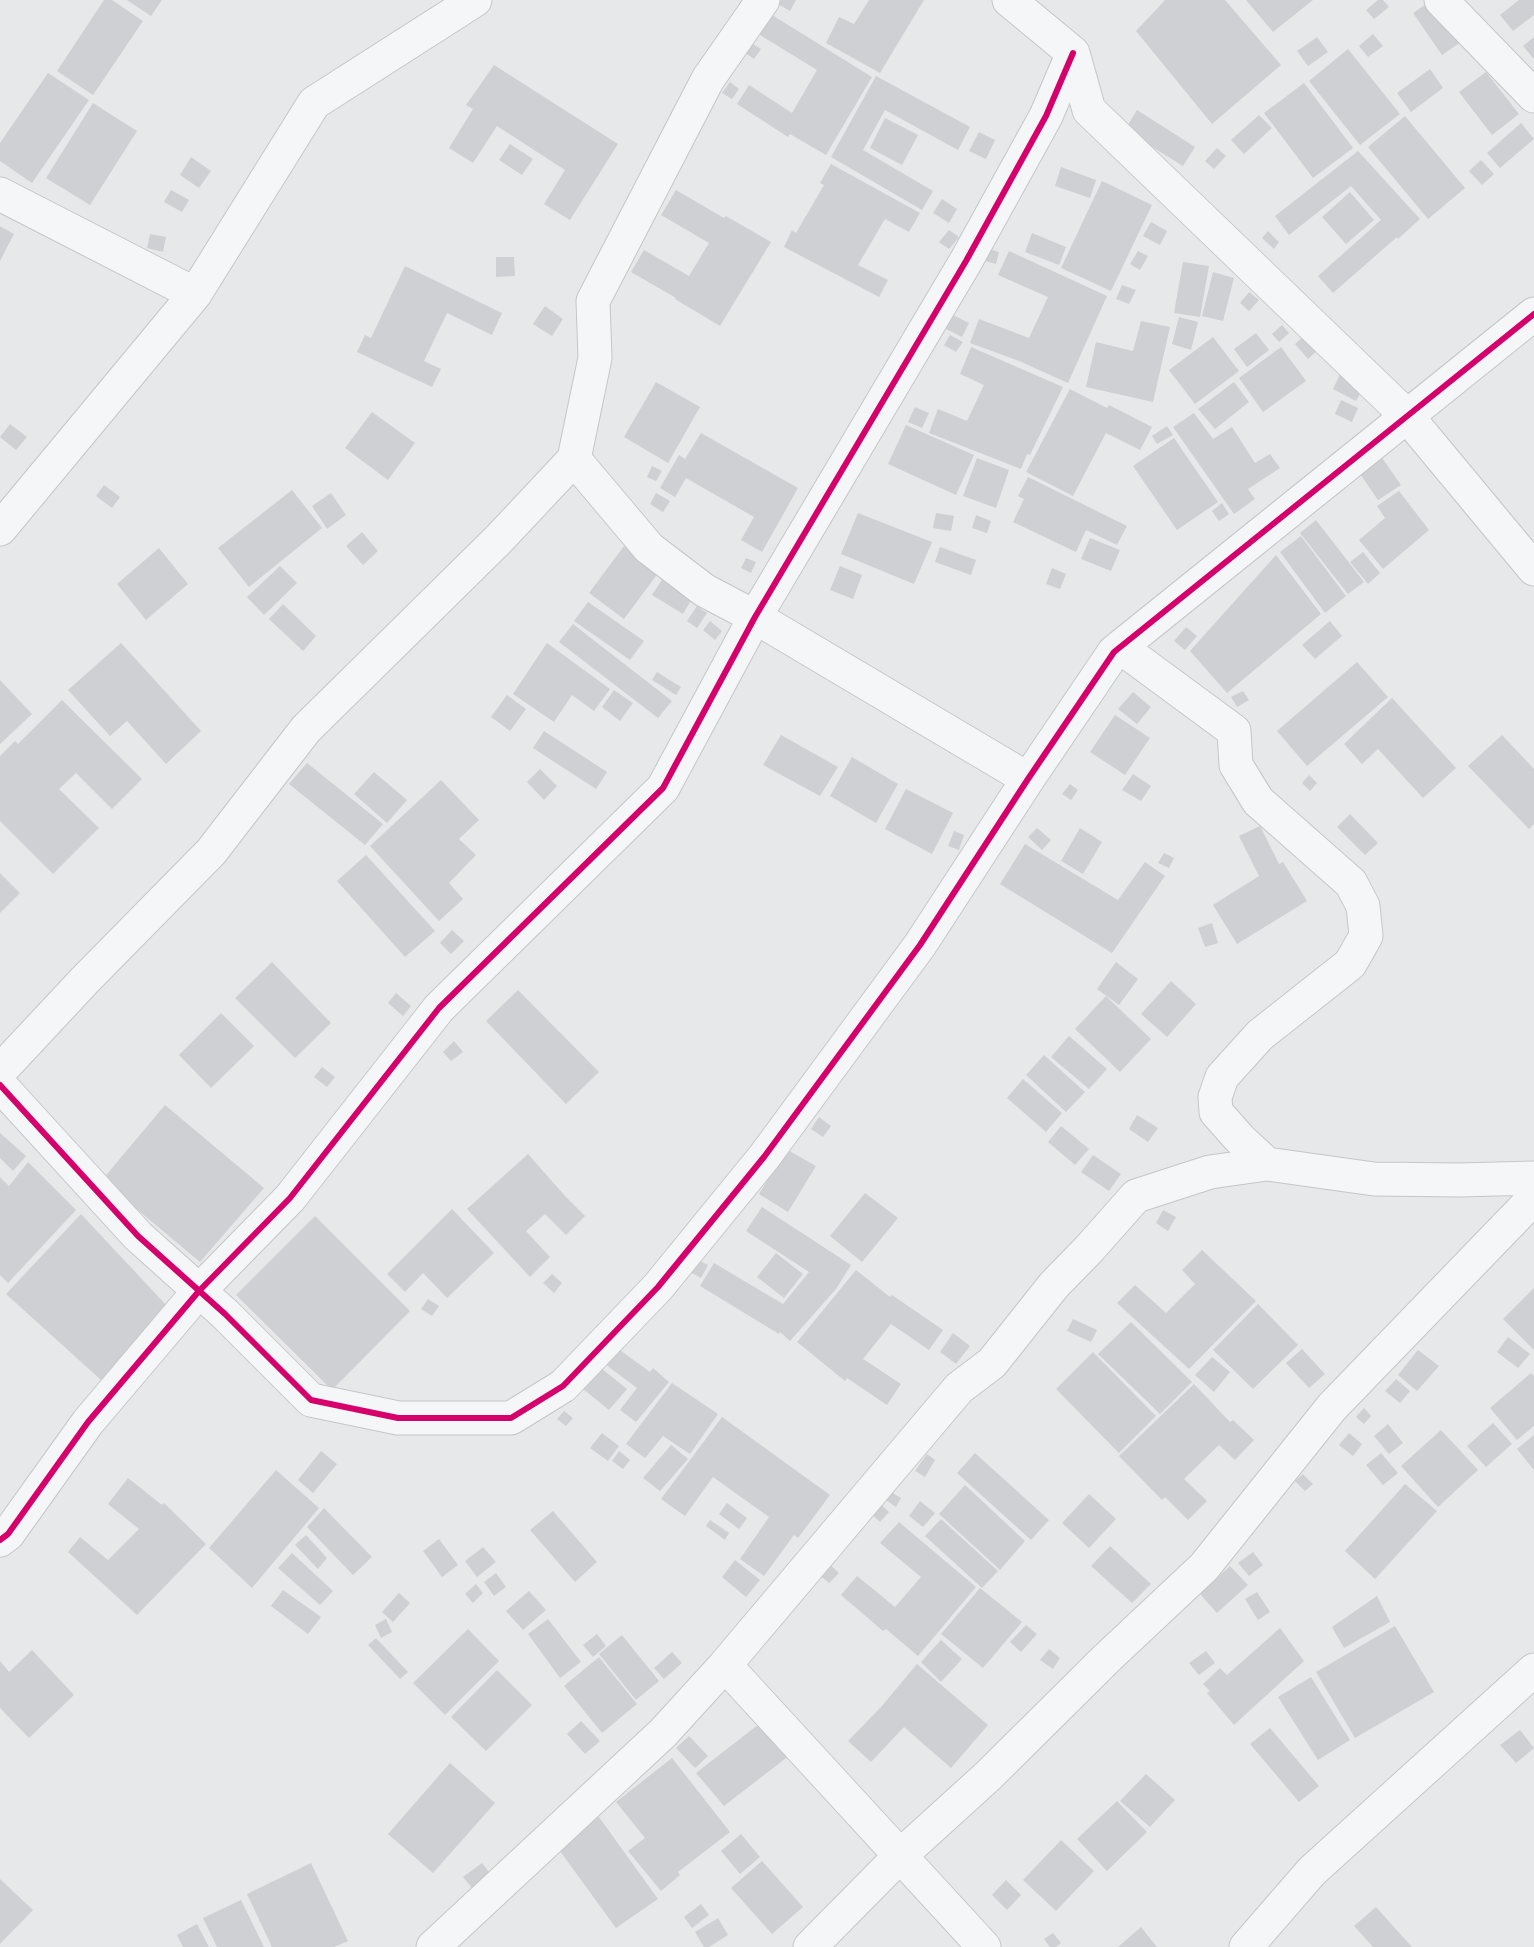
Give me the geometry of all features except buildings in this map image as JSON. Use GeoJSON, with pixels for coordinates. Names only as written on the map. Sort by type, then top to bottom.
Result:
{"type":"FeatureCollection","features":[{"type":"Feature","properties":{"kind":"street"},"geometry":{"type":"LineString","coordinates":[[0,529],[195,294],[314,103],[475,0]]}},
{"type":"Feature","properties":{"kind":"street"},"geometry":{"type":"LineString","coordinates":[[0,1071],[85,980],[211,852],[306,729],[499,539],[574,459],[595,358],[593,301],[708,78],[763,0]]}},
{"type":"Feature","properties":{"kind":"street"},"geometry":{"type":"LineString","coordinates":[[1009,0],[1073,53],[1089,110],[1407,416],[1534,569]]}},
{"type":"Feature","properties":{"kind":"street"},"geometry":{"type":"LineString","coordinates":[[1441,0],[1534,96]]}},
{"type":"Feature","properties":{"kind":"street"},"geometry":{"type":"LineString","coordinates":[[0,1540],[8,1534],[88,1422],[199,1291],[290,1198],[439,1008],[663,788],[755,617],[966,261],[1046,116],[1073,53]]}},
{"type":"Feature","properties":{"kind":"street"},"geometry":{"type":"LineString","coordinates":[[0,194],[195,294]]}},
{"type":"Feature","properties":{"kind":"street"},"geometry":{"type":"LineString","coordinates":[[0,1085],[138,1236],[225,1314],[311,1400],[398,1418],[511,1418],[563,1386],[658,1287],[764,1157],[920,945],[1114,651],[1534,314]]}},
{"type":"Feature","properties":{"kind":"street"},"geometry":{"type":"LineString","coordinates":[[574,459],[649,548],[704,590],[755,617],[1028,779]]}},
{"type":"Feature","properties":{"kind":"street"},"geometry":{"type":"LineString","coordinates":[[1120,647],[1234,731],[1236,765],[1257,801],[1351,883],[1363,906],[1366,936],[1350,964],[1260,1035],[1222,1077],[1215,1097],[1216,1112],[1267,1164]]}},
{"type":"Feature","properties":{"kind":"street"},"geometry":{"type":"LineString","coordinates":[[433,1947],[663,1733],[725,1665],[959,1388],[992,1364],[1054,1285],[1136,1196],[1210,1172],[1267,1164],[1374,1179],[1534,1178]]}},
{"type":"Feature","properties":{"kind":"street"},"geometry":{"type":"LineString","coordinates":[[810,1947],[901,1855],[988,1776],[1106,1659],[1204,1567],[1332,1407],[1534,1198]]}},
{"type":"Feature","properties":{"kind":"street"},"geometry":{"type":"LineString","coordinates":[[725,1665],[984,1947]]}},
{"type":"Feature","properties":{"kind":"street"},"geometry":{"type":"LineString","coordinates":[[1246,1947],[1312,1871],[1534,1670]]}},
{"type":"Feature","properties":{"kind":"cycle path"},"geometry":{"type":"LineString","coordinates":[[0,1540],[8,1534],[88,1422],[199,1291],[290,1198],[439,1008],[663,788],[755,617],[966,261],[1046,116],[1073,53]]}},
{"type":"Feature","properties":{"kind":"cycle path"},"geometry":{"type":"LineString","coordinates":[[0,1085],[138,1236],[225,1314],[311,1400],[398,1418],[511,1418],[563,1386],[658,1287],[764,1157],[920,945],[1114,652],[1534,314]]}}]}
